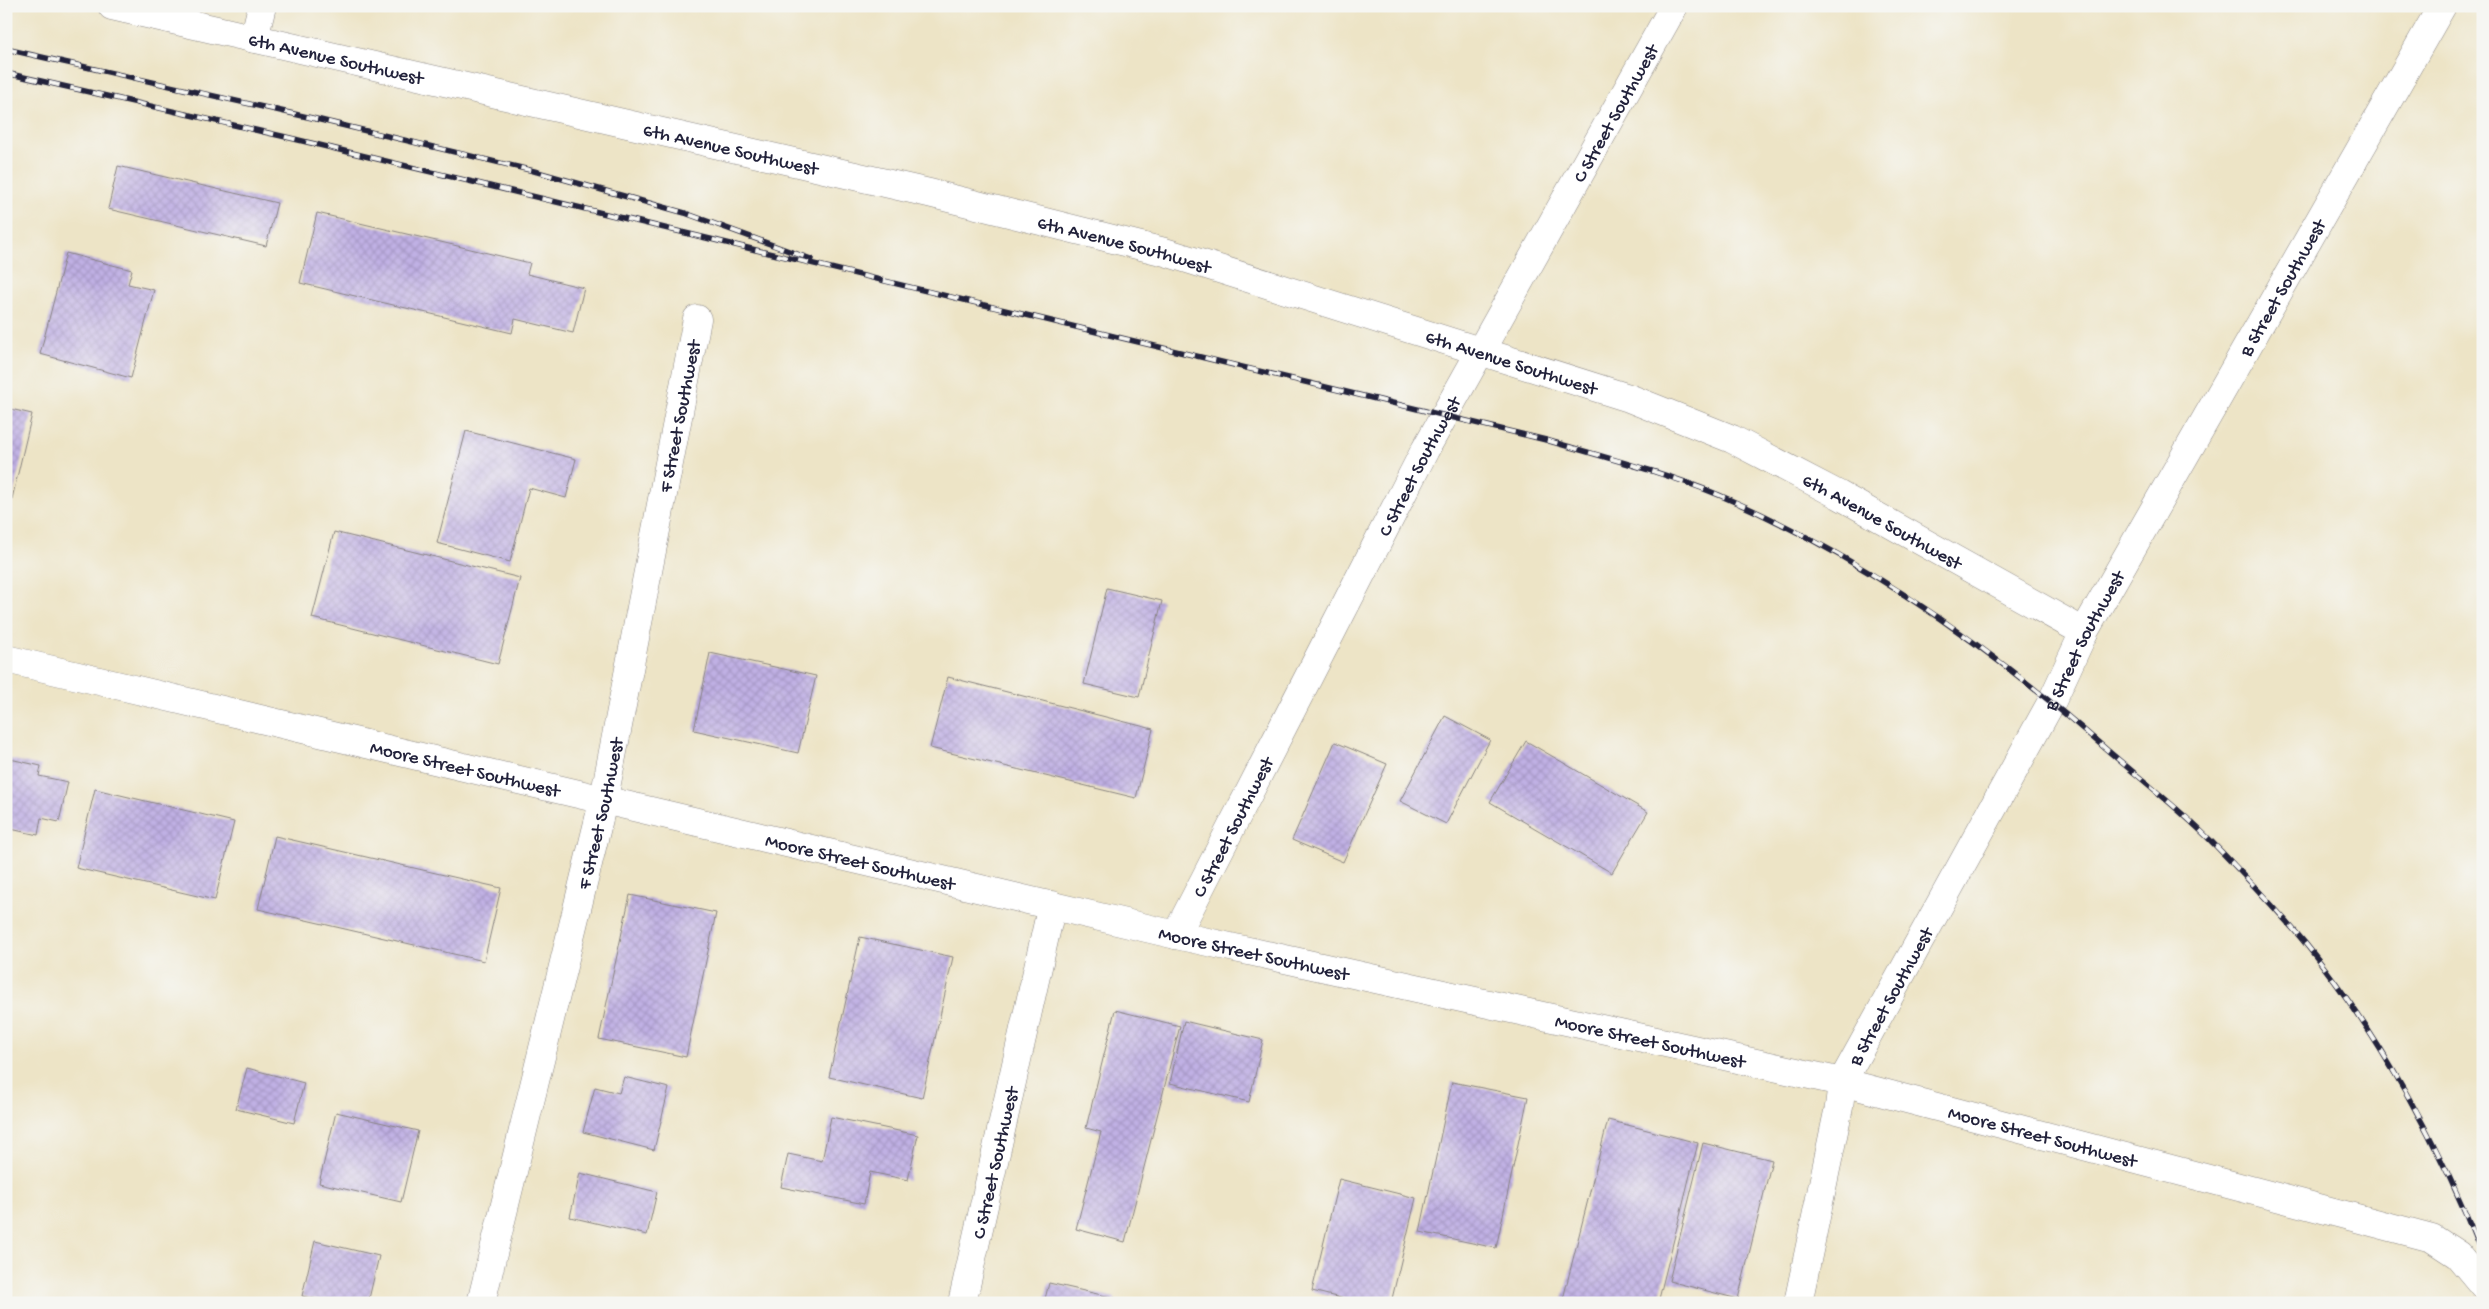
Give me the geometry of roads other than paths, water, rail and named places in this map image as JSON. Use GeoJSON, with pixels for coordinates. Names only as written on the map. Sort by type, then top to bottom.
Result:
{"type":"FeatureCollection","features":[{"type":"Feature","properties":{"kind":"street","name":"6th Avenue Southwest"},"geometry":{"type":"LineString","coordinates":[[112,6],[929,193],[1165,252],[1629,398],[1732,439],[1839,495],[2084,632]]}},
{"type":"Feature","properties":{"kind":"street"},"geometry":{"type":"LineString","coordinates":[[254,39],[262,6]]}},
{"type":"Feature","properties":{"kind":"street","name":"C Street Southwest"},"geometry":{"type":"LineString","coordinates":[[1176,935],[1425,450],[1674,6]]}},
{"type":"Feature","properties":{"kind":"street","name":"B Street Southwest"},"geometry":{"type":"LineString","coordinates":[[1798,1303],[1839,1107],[1842,1082],[2052,701],[2084,632],[2442,6]]}},
{"type":"Feature","properties":{"kind":"street","name":"F Street Southwest"},"geometry":{"type":"LineString","coordinates":[[481,1303],[604,798],[697,319]]}},
{"type":"Feature","properties":{"kind":"street","name":"Moore Street Southwest"},"geometry":{"type":"LineString","coordinates":[[6,659],[604,798],[1176,935],[1842,1082],[2432,1238],[2458,1255],[2483,1285]]}},
{"type":"Feature","properties":{"kind":"street","name":"C Street Southwest"},"geometry":{"type":"LineString","coordinates":[[962,1303],[1052,905]]}},
{"type":"Feature","properties":{"kind":"street"},"geometry":{"type":"LineString","coordinates":[[2475,1303],[2483,1294]]}},
{"type":"Feature","properties":{"kind":"railway"},"geometry":{"type":"LineString","coordinates":[[6,49],[312,118],[534,171],[685,213],[811,259]]}},
{"type":"Feature","properties":{"kind":"railway"},"geometry":{"type":"LineString","coordinates":[[6,73],[286,137],[1546,440],[1676,479],[1719,495],[1772,519],[1873,575],[1970,639],[2062,711],[2174,806],[2225,855],[2305,943],[2332,978],[2383,1053],[2428,1133],[2448,1174],[2483,1256]]}}]}
